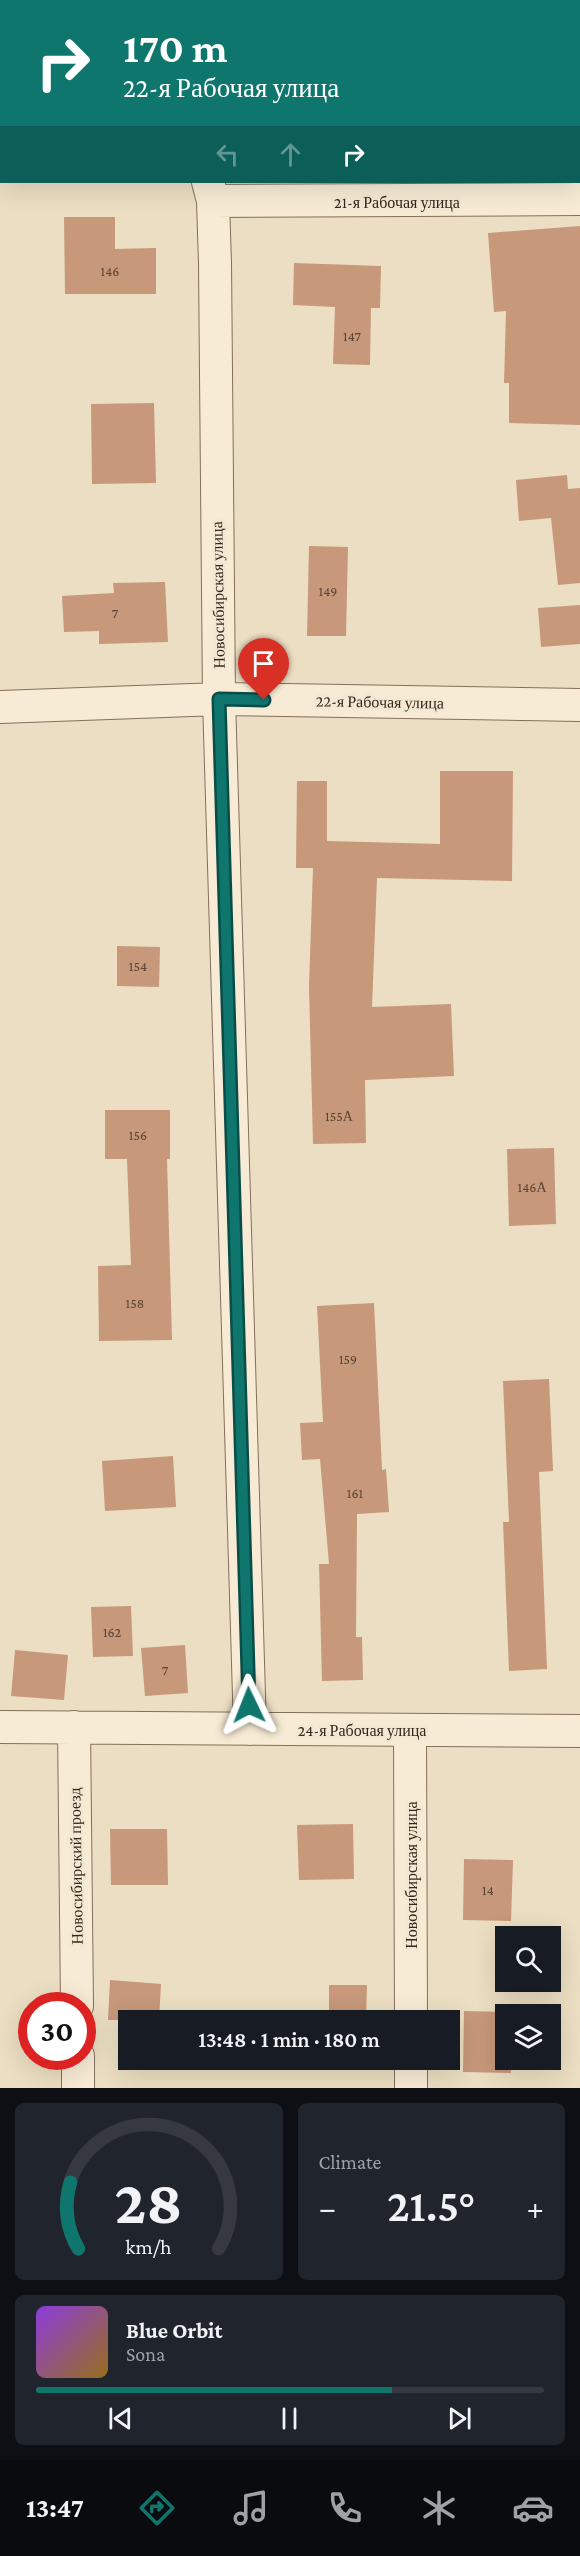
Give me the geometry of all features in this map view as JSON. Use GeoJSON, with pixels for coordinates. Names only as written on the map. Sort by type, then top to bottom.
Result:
{"type":"FeatureCollection","features":[{"type":"Feature","properties":{"kind":"street","name":"21-я Рабочая улица"},"geometry":{"type":"LineString","coordinates":[[211,191],[580,199]]}},
{"type":"Feature","properties":{"kind":"street","name":"Новосибирская улица"},"geometry":{"type":"LineString","coordinates":[[211,191],[219,699],[250,1729]]}},
{"type":"Feature","properties":{"kind":"street","name":"22-я Рабочая улица"},"geometry":{"type":"LineString","coordinates":[[0,707],[219,699],[580,705]]}},
{"type":"Feature","properties":{"kind":"street","name":"24-я Рабочая улица"},"geometry":{"type":"LineString","coordinates":[[0,1727],[580,1731]]}},
{"type":"Feature","properties":{"kind":"street","name":"Новосибирский проезд"},"geometry":{"type":"LineString","coordinates":[[74,1727],[77,1992]]}},
{"type":"Feature","properties":{"kind":"street","name":"Новосибирская улица"},"geometry":{"type":"LineString","coordinates":[[410,1730],[411,2010]]}},
{"type":"Feature","properties":{"kind":"street"},"geometry":{"type":"LineString","coordinates":[[78,2070],[78,2088]]}},
{"type":"Feature","properties":{"kind":"street"},"geometry":{"type":"LineString","coordinates":[[411,2070],[411,2088]]}},
{"type":"Feature","properties":{"kind":"building"},"geometry":{"type":"Polygon","coordinates":[[[64,217],[115,217],[115,249],[156,248],[156,294],[65,294],[64,217]]]}},
{"type":"Feature","properties":{"kind":"building"},"geometry":{"type":"Polygon","coordinates":[[[580,226],[580,425],[509,423],[509,383],[504,383],[506,311],[494,312],[488,233],[580,226]]]}},
{"type":"Feature","properties":{"kind":"building"},"geometry":{"type":"Polygon","coordinates":[[[294,263],[381,266],[380,308],[371,308],[370,365],[333,364],[335,307],[293,305],[294,263]]]}},
{"type":"Feature","properties":{"kind":"building"},"geometry":{"type":"Polygon","coordinates":[[[154,403],[156,483],[92,484],[91,404],[154,403]]]}},
{"type":"Feature","properties":{"kind":"building"},"geometry":{"type":"Polygon","coordinates":[[[567,475],[568,489],[580,488],[580,583],[558,585],[551,518],[519,521],[516,480],[567,475]]]}},
{"type":"Feature","properties":{"kind":"building"},"geometry":{"type":"Polygon","coordinates":[[[309,546],[348,547],[346,636],[307,636],[309,546]]]}},
{"type":"Feature","properties":{"kind":"building"},"geometry":{"type":"Polygon","coordinates":[[[165,582],[168,642],[99,644],[99,631],[64,632],[62,596],[114,593],[113,583],[165,582]]]}},
{"type":"Feature","properties":{"kind":"building"},"geometry":{"type":"Polygon","coordinates":[[[580,605],[580,644],[541,647],[538,608],[580,605]]]}},
{"type":"Feature","properties":{"kind":"building"},"geometry":{"type":"Polygon","coordinates":[[[440,771],[513,771],[512,881],[377,878],[372,1007],[451,1004],[454,1076],[365,1080],[366,1143],[313,1144],[309,986],[313,868],[296,868],[297,781],[327,781],[327,841],[440,844],[440,771]]]}},
{"type":"Feature","properties":{"kind":"building"},"geometry":{"type":"Polygon","coordinates":[[[117,946],[160,947],[159,987],[117,986],[117,946]]]}},
{"type":"Feature","properties":{"kind":"building"},"geometry":{"type":"Polygon","coordinates":[[[105,1110],[170,1110],[170,1159],[167,1159],[172,1340],[99,1341],[98,1266],[131,1265],[127,1159],[105,1159],[105,1110]]]}},
{"type":"Feature","properties":{"kind":"building"},"geometry":{"type":"Polygon","coordinates":[[[554,1148],[556,1224],[509,1226],[507,1149],[554,1148]]]}},
{"type":"Feature","properties":{"kind":"building"},"geometry":{"type":"Polygon","coordinates":[[[374,1303],[382,1470],[386,1469],[389,1512],[357,1514],[356,1637],[362,1637],[363,1680],[322,1681],[319,1564],[329,1564],[320,1459],[302,1460],[300,1423],[323,1422],[317,1306],[374,1303]]]}},
{"type":"Feature","properties":{"kind":"building"},"geometry":{"type":"Polygon","coordinates":[[[549,1379],[553,1471],[539,1472],[547,1669],[509,1671],[503,1522],[509,1522],[503,1381],[549,1379]]]}},
{"type":"Feature","properties":{"kind":"building"},"geometry":{"type":"Polygon","coordinates":[[[173,1456],[176,1507],[105,1511],[102,1461],[173,1456]]]}},
{"type":"Feature","properties":{"kind":"building"},"geometry":{"type":"Polygon","coordinates":[[[131,1606],[133,1656],[93,1657],[91,1607],[131,1606]]]}},
{"type":"Feature","properties":{"kind":"building"},"geometry":{"type":"Polygon","coordinates":[[[185,1645],[188,1693],[145,1696],[141,1648],[185,1645]]]}},
{"type":"Feature","properties":{"kind":"building"},"geometry":{"type":"Polygon","coordinates":[[[15,1650],[68,1655],[64,1700],[11,1696],[15,1650]]]}},
{"type":"Feature","properties":{"kind":"building"},"geometry":{"type":"Polygon","coordinates":[[[353,1824],[354,1879],[299,1880],[297,1825],[353,1824]]]}},
{"type":"Feature","properties":{"kind":"building"},"geometry":{"type":"Polygon","coordinates":[[[110,1829],[167,1829],[168,1885],[111,1885],[110,1829]]]}},
{"type":"Feature","properties":{"kind":"building"},"geometry":{"type":"Polygon","coordinates":[[[464,1859],[513,1860],[511,1921],[463,1920],[464,1859]]]}},
{"type":"Feature","properties":{"kind":"building"},"geometry":{"type":"Polygon","coordinates":[[[110,1980],[161,1984],[160,2010],[118,2010],[118,2020],[108,2020],[110,1980]]]}},
{"type":"Feature","properties":{"kind":"building"},"geometry":{"type":"Polygon","coordinates":[[[329,1985],[367,1985],[366,2010],[329,2010],[329,1985]]]}},
{"type":"Feature","properties":{"kind":"building"},"geometry":{"type":"Polygon","coordinates":[[[464,2011],[495,2012],[495,2070],[511,2070],[511,2073],[463,2072],[464,2011]]]}},
{"type":"Feature","properties":{"kind":"route"},"geometry":{"type":"LineString","coordinates":[[249,1705],[219,699],[264,700]]}}]}
